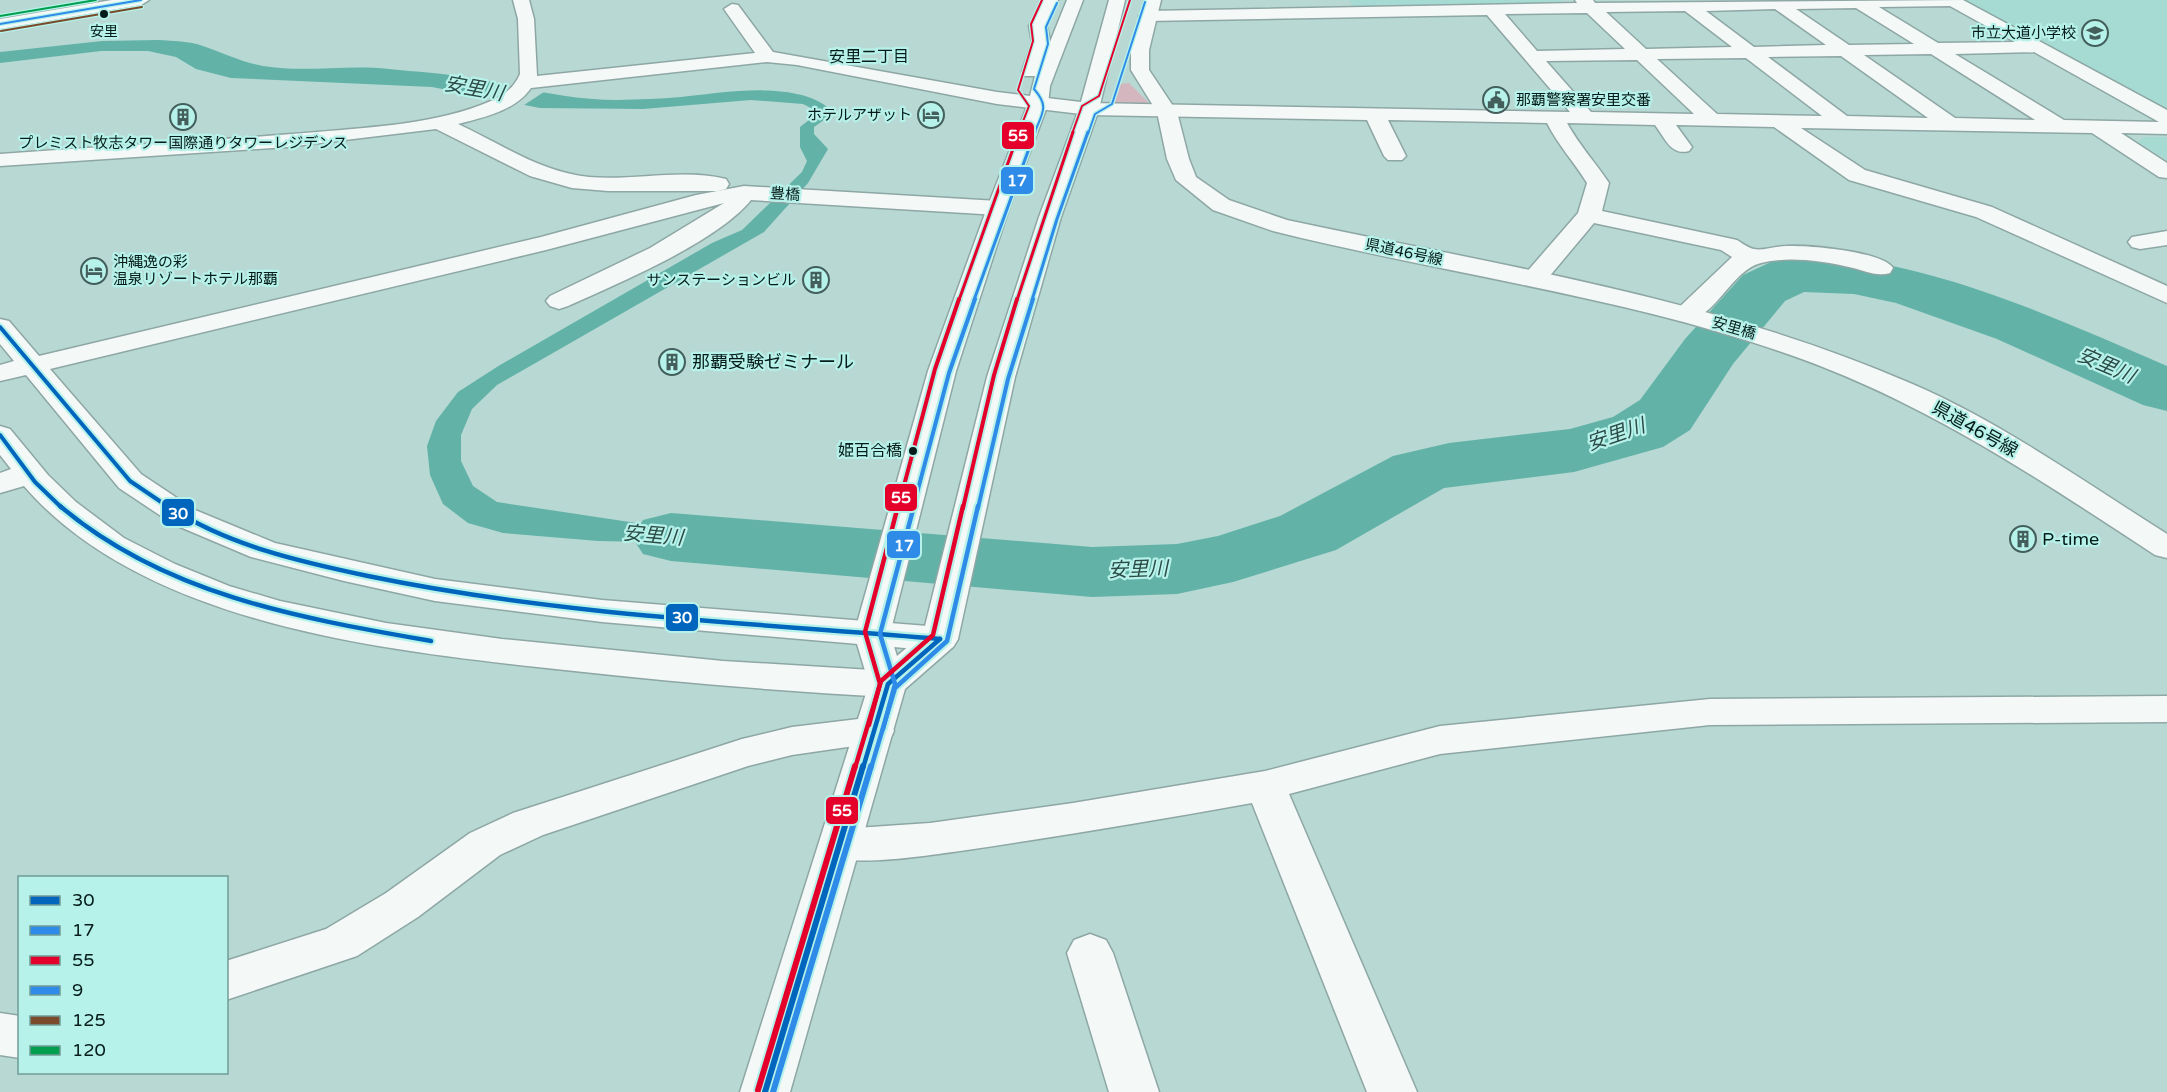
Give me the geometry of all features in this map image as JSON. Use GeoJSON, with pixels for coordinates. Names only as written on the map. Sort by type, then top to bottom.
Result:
{"type":"FeatureCollection","features":[{"type":"Feature","properties":{"kind":"main road"},"geometry":{"type":"LineString","coordinates":[[0,24],[141,0]]}},
{"type":"Feature","properties":{"kind":"main road"},"geometry":{"type":"LineString","coordinates":[[521,0],[526,19],[527,82]]}},
{"type":"Feature","properties":{"kind":"main road"},"geometry":{"type":"LineString","coordinates":[[1038,104],[1025,91],[1041,42],[1038,26],[1050,0]]}},
{"type":"Feature","properties":{"kind":"main road"},"geometry":{"type":"LineString","coordinates":[[888,684],[872,634],[942,371],[998,208],[1038,104],[1041,86],[1076,0]]}},
{"type":"Feature","properties":{"kind":"main road"},"geometry":{"type":"LineString","coordinates":[[765,1092],[888,684],[940,639],[1009,352],[1050,217],[1089,109],[1117,0]]}},
{"type":"Feature","properties":{"kind":"main road"},"geometry":{"type":"LineString","coordinates":[[1089,109],[1105,101],[1146,5],[1419,5],[1491,9],[1586,3],[1688,5],[1952,0],[2167,118]]}},
{"type":"Feature","properties":{"kind":"main road"},"geometry":{"type":"LineString","coordinates":[[1857,1],[2058,126]]}},
{"type":"Feature","properties":{"kind":"main road"},"geometry":{"type":"LineString","coordinates":[[1775,2],[1950,124]]}},
{"type":"Feature","properties":{"kind":"main road"},"geometry":{"type":"LineString","coordinates":[[1586,3],[1712,120]]}},
{"type":"Feature","properties":{"kind":"main road","name":"県道46号線"},"geometry":{"type":"LineString","coordinates":[[1146,5],[1140,50],[1140,70],[1167,112],[1178,159],[1187,180],[1207,197],[1233,212],[1281,226],[1534,279],[1693,316]]}},
{"type":"Feature","properties":{"kind":"main road"},"geometry":{"type":"LineString","coordinates":[[1688,5],[1842,122]]}},
{"type":"Feature","properties":{"kind":"main road"},"geometry":{"type":"LineString","coordinates":[[732,9],[767,57]]}},
{"type":"Feature","properties":{"kind":"main road"},"geometry":{"type":"LineString","coordinates":[[1491,9],[1586,118]]}},
{"type":"Feature","properties":{"kind":"main road"},"geometry":{"type":"LineString","coordinates":[[1532,56],[2036,47]]}},
{"type":"Feature","properties":{"kind":"main road"},"geometry":{"type":"LineString","coordinates":[[0,160],[297,140],[438,122],[497,105],[527,82],[767,57],[797,60],[1038,104],[1089,109],[2167,128]]}},
{"type":"Feature","properties":{"kind":"main road"},"geometry":{"type":"LineString","coordinates":[[1375,115],[1395,156]]}},
{"type":"Feature","properties":{"kind":"main road"},"geometry":{"type":"LineString","coordinates":[[1534,279],[1589,215],[1598,183],[1582,158],[1569,146],[1554,117]]}},
{"type":"Feature","properties":{"kind":"main road"},"geometry":{"type":"LineString","coordinates":[[1661,119],[1682,147]]}},
{"type":"Feature","properties":{"kind":"main road"},"geometry":{"type":"LineString","coordinates":[[1778,121],[1868,180],[1984,212],[2167,295]]}},
{"type":"Feature","properties":{"kind":"main road"},"geometry":{"type":"LineString","coordinates":[[438,122],[542,172],[569,181],[637,185],[715,183],[753,193]]}},
{"type":"Feature","properties":{"kind":"main road"},"geometry":{"type":"LineString","coordinates":[[2097,127],[2167,172]]}},
{"type":"Feature","properties":{"kind":"main road"},"geometry":{"type":"LineString","coordinates":[[559,301],[680,240],[737,207],[753,193]]}},
{"type":"Feature","properties":{"kind":"main road"},"geometry":{"type":"LineString","coordinates":[[16,369],[546,243],[696,202],[753,193]]}},
{"type":"Feature","properties":{"kind":"main road","name":"豊橋"},"geometry":{"type":"LineString","coordinates":[[753,193],[998,208]]}},
{"type":"Feature","properties":{"kind":"main road"},"geometry":{"type":"LineString","coordinates":[[1589,215],[1729,245],[1751,258]]}},
{"type":"Feature","properties":{"kind":"main road"},"geometry":{"type":"LineString","coordinates":[[1981,227],[2008,222]]}},
{"type":"Feature","properties":{"kind":"main road"},"geometry":{"type":"LineString","coordinates":[[2140,242],[2167,238]]}},
{"type":"Feature","properties":{"kind":"main road"},"geometry":{"type":"LineString","coordinates":[[1693,316],[1736,266],[1751,258],[1783,255],[1819,256],[1860,261],[1881,268]]}},
{"type":"Feature","properties":{"kind":"main road","name":"安里橋"},"geometry":{"type":"LineString","coordinates":[[1693,316],[1768,338]]}},
{"type":"Feature","properties":{"kind":"main road"},"geometry":{"type":"LineString","coordinates":[[0,327],[16,369],[130,481],[184,516],[263,550],[344,572],[435,590],[602,611],[940,639]]}},
{"type":"Feature","properties":{"kind":"main road","name":"県道46号線"},"geometry":{"type":"LineString","coordinates":[[1768,338],[1872,376],[1954,416],[2030,460],[2167,549]]}},
{"type":"Feature","properties":{"kind":"main road"},"geometry":{"type":"LineString","coordinates":[[0,435],[14,478],[54,502],[109,543],[154,568],[264,608],[305,618],[460,646],[789,679],[888,684]]}},
{"type":"Feature","properties":{"kind":"main road"},"geometry":{"type":"LineString","coordinates":[[841,845],[930,838],[1061,821],[1265,786],[1440,740],[1710,712],[2167,709]]}},
{"type":"Feature","properties":{"kind":"main road"},"geometry":{"type":"LineString","coordinates":[[228,980],[341,943],[402,905],[485,844],[528,824],[742,753],[792,741],[875,730]]}},
{"type":"Feature","properties":{"kind":"main road"},"geometry":{"type":"LineString","coordinates":[[1265,786],[1392,1092]]}},
{"type":"Feature","properties":{"kind":"main road"},"geometry":{"type":"LineString","coordinates":[[1090,952],[1134,1092]]}},
{"type":"Feature","properties":{"kind":"main road"},"geometry":{"type":"LineString","coordinates":[[0,1034],[18,1037]]}},
{"type":"Feature","properties":{"kind":"shaded area"},"geometry":{"type":"Polygon","coordinates":[[[1349,0],[1563,0],[1556,4],[1354,7],[1349,0]]]}},
{"type":"Feature","properties":{"kind":"shaded area","name":"市立大道小学校"},"geometry":{"type":"Polygon","coordinates":[[[1961,0],[2167,0],[2167,109],[2087,66],[1961,0]]]}},
{"type":"Feature","properties":{"kind":"shaded area"},"geometry":{"type":"Polygon","coordinates":[[[1130,83],[1150,104],[1112,103],[1117,84],[1130,83]]]}},
{"type":"Feature","properties":{"kind":"shaded area"},"geometry":{"type":"Polygon","coordinates":[[[2144,137],[2167,137],[2167,160],[2138,142],[2144,137]]]}},
{"type":"Feature","properties":{"kind":"water"},"geometry":{"type":"Polygon","coordinates":[[[158,40],[198,44],[263,66],[295,69],[357,67],[440,74],[599,99],[665,98],[762,90],[783,92],[803,95],[820,102],[834,113],[814,127],[814,134],[828,149],[808,183],[764,232],[497,385],[472,409],[461,435],[461,461],[473,486],[497,502],[782,545],[598,541],[503,533],[468,523],[443,504],[430,475],[427,446],[436,421],[458,392],[500,365],[712,243],[742,230],[802,172],[807,161],[800,147],[800,127],[819,112],[803,104],[751,100],[643,109],[540,108],[432,87],[231,78],[196,69],[176,57],[148,51],[101,51],[0,63],[0,52],[102,41],[158,40]]]}},
{"type":"Feature","properties":{"kind":"pier"},"geometry":{"type":"Polygon","coordinates":[[[498,80],[547,90],[521,107],[479,98],[494,89],[498,80]]]}},
{"type":"Feature","properties":{"kind":"waterway","name":"安里川"},"geometry":{"type":"LineString","coordinates":[[671,537],[1092,572],[1177,569],[1233,558],[1308,533],[1419,472],[1449,465],[1574,450],[1638,432],[1665,415],[1708,353],[1764,288],[1792,275],[1819,273],[1854,276],[1912,288],[2019,326],[2167,391]]}},
{"type":"Feature","properties":{"kind":"transit line","name":"120"},"geometry":{"type":"LineString","coordinates":[[0,16],[96,0]]}},
{"type":"Feature","properties":{"kind":"transit line","name":"9"},"geometry":{"type":"LineString","coordinates":[[0,24],[141,0]]}},
{"type":"Feature","properties":{"kind":"transit line","name":"55"},"geometry":{"type":"LineString","coordinates":[[869,725],[880,684],[865,632],[935,369],[991,206],[1029,106],[1018,90],[1033,41],[1031,24],[1042,0]]}},
{"type":"Feature","properties":{"kind":"transit line","name":"55"},"geometry":{"type":"LineString","coordinates":[[758,1090],[881,681],[933,635],[994,375],[1043,215],[1082,106],[1099,96],[1130,0]]}},
{"type":"Feature","properties":{"kind":"transit line","name":"17"},"geometry":{"type":"LineString","coordinates":[[773,1092],[895,688],[947,641],[1008,379],[1057,219],[1095,114],[1112,104],[1145,2]]}},
{"type":"Feature","properties":{"kind":"transit line","name":"17"},"geometry":{"type":"LineString","coordinates":[[883,729],[895,684],[880,634],[949,373],[1005,211],[1045,106],[1044,100],[1034,89],[1048,44],[1046,27],[1057,3]]}},
{"type":"Feature","properties":{"kind":"transit line","name":"125"},"geometry":{"type":"LineString","coordinates":[[1,31],[142,7]]}},
{"type":"Feature","properties":{"kind":"transit line","name":"30"},"geometry":{"type":"LineString","coordinates":[[0,327],[130,481],[184,517],[263,550],[344,571],[435,590],[602,611],[940,639]]}},
{"type":"Feature","properties":{"kind":"transit line","name":"30"},"geometry":{"type":"LineString","coordinates":[[0,435],[48,496],[88,530],[131,557],[178,579],[228,597],[330,623],[431,641]]}},
{"type":"Feature","properties":{"kind":"transit line","name":"30"},"geometry":{"type":"LineString","coordinates":[[765,1092],[888,684],[940,639]]}},
{"type":"Feature","properties":{"kind":"place","name":"安里"},"geometry":{"type":"Point","coordinates":[104,14]}},
{"type":"Feature","properties":{"kind":"place","name":"市立大道小学校"},"geometry":{"type":"Point","coordinates":[2095,33]}},
{"type":"Feature","properties":{"kind":"place","name":"那覇警察署安里交番"},"geometry":{"type":"Point","coordinates":[1496,100]}},
{"type":"Feature","properties":{"kind":"place","name":"ホテルアザット"},"geometry":{"type":"Point","coordinates":[931,115]}},
{"type":"Feature","properties":{"kind":"place","name":"プレミスト牧志タワー国際通りタワーレジデンス"},"geometry":{"type":"Point","coordinates":[183,117]}},
{"type":"Feature","properties":{"kind":"place","name":"沖縄逸の彩 温泉リゾートホテル那覇"},"geometry":{"type":"Point","coordinates":[94,271]}},
{"type":"Feature","properties":{"kind":"place","name":"サンステーションビル"},"geometry":{"type":"Point","coordinates":[816,280]}},
{"type":"Feature","properties":{"kind":"place","name":"那覇受験ゼミナール"},"geometry":{"type":"Point","coordinates":[672,362]}},
{"type":"Feature","properties":{"kind":"place","name":"姫百合橋"},"geometry":{"type":"Point","coordinates":[913,451]}},
{"type":"Feature","properties":{"kind":"place","name":"P-time"},"geometry":{"type":"Point","coordinates":[2023,539]}},
{"type":"Feature","properties":{"kind":"district","name":"安里二丁目"},"geometry":{"type":"Point","coordinates":[869,57]}}]}
